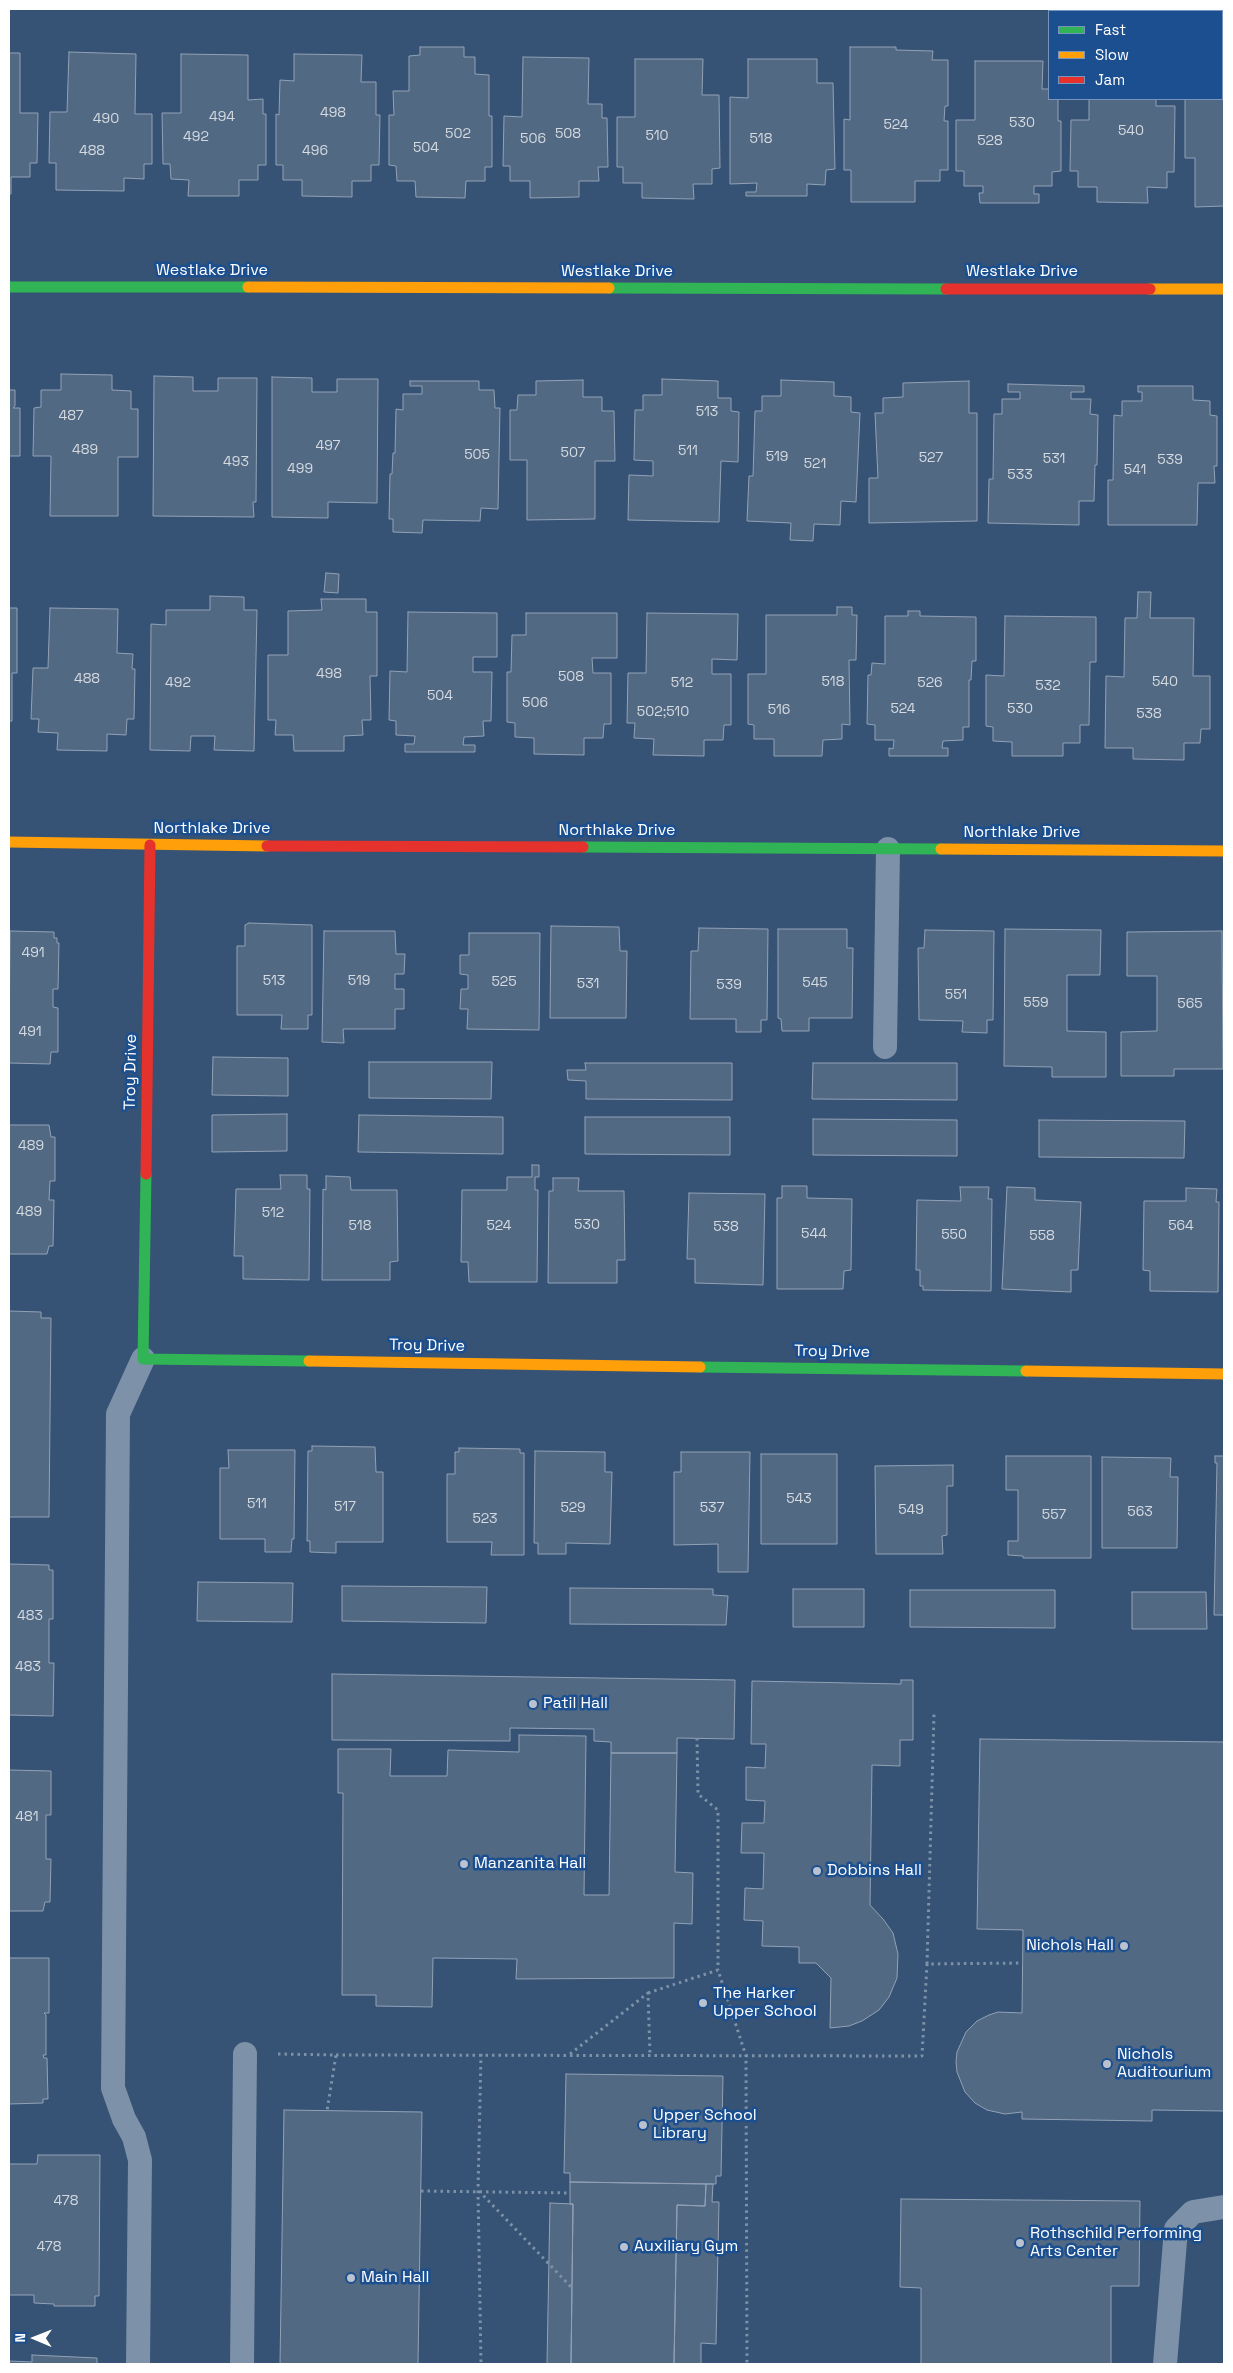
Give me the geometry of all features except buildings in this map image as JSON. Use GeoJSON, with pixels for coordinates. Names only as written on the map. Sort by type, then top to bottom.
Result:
{"type":"FeatureCollection","features":[{"type":"Feature","properties":{"kind":"street","name":"Westlake Drive"},"geometry":{"type":"LineString","coordinates":[[9,287],[1224,289]]}},
{"type":"Feature","properties":{"kind":"street","name":"Northlake Drive"},"geometry":{"type":"LineString","coordinates":[[9,842],[150,845],[1224,850]]}},
{"type":"Feature","properties":{"kind":"street","name":"Troy Drive"},"geometry":{"type":"LineString","coordinates":[[150,845],[143,1359],[1224,1374]]}},
{"type":"Feature","properties":{"kind":"lane"},"geometry":{"type":"LineString","coordinates":[[885,1047],[888,849]]}},
{"type":"Feature","properties":{"kind":"lane"},"geometry":{"type":"LineString","coordinates":[[138,2364],[140,2160],[134,2137],[124,2119],[112,2088],[118,1414],[143,1359]]}},
{"type":"Feature","properties":{"kind":"lane"},"geometry":{"type":"LineString","coordinates":[[242,2364],[245,2054]]}},
{"type":"Feature","properties":{"kind":"lane"},"geometry":{"type":"LineString","coordinates":[[1165,2364],[1176,2229],[1193,2212],[1224,2207]]}},
{"type":"Feature","properties":{"kind":"path"},"geometry":{"type":"LineString","coordinates":[[245,2054],[922,2056],[927,1964],[934,1714]]}},
{"type":"Feature","properties":{"kind":"path"},"geometry":{"type":"LineString","coordinates":[[697,1738],[698,1794],[718,1810],[718,1970],[746,2056],[747,2364]]}},
{"type":"Feature","properties":{"kind":"path"},"geometry":{"type":"LineString","coordinates":[[927,1964],[1023,1963]]}},
{"type":"Feature","properties":{"kind":"path"},"geometry":{"type":"LineString","coordinates":[[570,2055],[648,1993],[718,1970]]}},
{"type":"Feature","properties":{"kind":"path"},"geometry":{"type":"LineString","coordinates":[[648,1993],[650,2055]]}},
{"type":"Feature","properties":{"kind":"path"},"geometry":{"type":"LineString","coordinates":[[480,2054],[478,2191],[481,2364]]}},
{"type":"Feature","properties":{"kind":"path"},"geometry":{"type":"LineString","coordinates":[[327,2111],[336,2055]]}},
{"type":"Feature","properties":{"kind":"path"},"geometry":{"type":"LineString","coordinates":[[421,2191],[570,2192]]}},
{"type":"Feature","properties":{"kind":"path"},"geometry":{"type":"LineString","coordinates":[[478,2191],[572,2288]]}},
{"type":"Feature","properties":{"kind":"traffic: fast"},"geometry":{"type":"LineString","coordinates":[[9,287],[248,287]]}},
{"type":"Feature","properties":{"kind":"traffic: fast"},"geometry":{"type":"LineString","coordinates":[[609,288],[946,289]]}},
{"type":"Feature","properties":{"kind":"traffic: fast"},"geometry":{"type":"LineString","coordinates":[[583,847],[941,849]]}},
{"type":"Feature","properties":{"kind":"traffic: fast"},"geometry":{"type":"LineString","coordinates":[[146,1174],[143,1359],[309,1361]]}},
{"type":"Feature","properties":{"kind":"traffic: fast"},"geometry":{"type":"LineString","coordinates":[[700,1367],[1026,1371]]}},
{"type":"Feature","properties":{"kind":"traffic: slow"},"geometry":{"type":"LineString","coordinates":[[248,287],[609,288]]}},
{"type":"Feature","properties":{"kind":"traffic: slow"},"geometry":{"type":"LineString","coordinates":[[1150,289],[1224,289]]}},
{"type":"Feature","properties":{"kind":"traffic: slow"},"geometry":{"type":"LineString","coordinates":[[9,842],[267,846]]}},
{"type":"Feature","properties":{"kind":"traffic: slow"},"geometry":{"type":"LineString","coordinates":[[941,849],[1224,851]]}},
{"type":"Feature","properties":{"kind":"traffic: slow"},"geometry":{"type":"LineString","coordinates":[[309,1361],[700,1367]]}},
{"type":"Feature","properties":{"kind":"traffic: slow"},"geometry":{"type":"LineString","coordinates":[[1026,1371],[1224,1374]]}},
{"type":"Feature","properties":{"kind":"traffic: jam"},"geometry":{"type":"LineString","coordinates":[[946,289],[1150,289]]}},
{"type":"Feature","properties":{"kind":"traffic: jam"},"geometry":{"type":"LineString","coordinates":[[146,1174],[150,845]]}},
{"type":"Feature","properties":{"kind":"traffic: jam"},"geometry":{"type":"LineString","coordinates":[[267,846],[583,847]]}},
{"type":"Feature","properties":{"kind":"place","name":"Patil Hall"},"geometry":{"type":"Point","coordinates":[533,1704]}},
{"type":"Feature","properties":{"kind":"place","name":"Manzanita Hall"},"geometry":{"type":"Point","coordinates":[464,1864]}},
{"type":"Feature","properties":{"kind":"place","name":"Dobbins Hall"},"geometry":{"type":"Point","coordinates":[817,1871]}},
{"type":"Feature","properties":{"kind":"place","name":"Nichols Hall"},"geometry":{"type":"Point","coordinates":[1124,1946]}},
{"type":"Feature","properties":{"kind":"place","name":"The Harker Upper School"},"geometry":{"type":"Point","coordinates":[703,2003]}},
{"type":"Feature","properties":{"kind":"place","name":"Nichols Auditourium"},"geometry":{"type":"Point","coordinates":[1107,2064]}},
{"type":"Feature","properties":{"kind":"place","name":"Upper School Library"},"geometry":{"type":"Point","coordinates":[643,2125]}},
{"type":"Feature","properties":{"kind":"place","name":"Rothschild Performing Arts Center"},"geometry":{"type":"Point","coordinates":[1020,2243]}},
{"type":"Feature","properties":{"kind":"place","name":"Auxiliary Gym"},"geometry":{"type":"Point","coordinates":[624,2247]}},
{"type":"Feature","properties":{"kind":"place","name":"Main Hall"},"geometry":{"type":"Point","coordinates":[351,2278]}}]}
